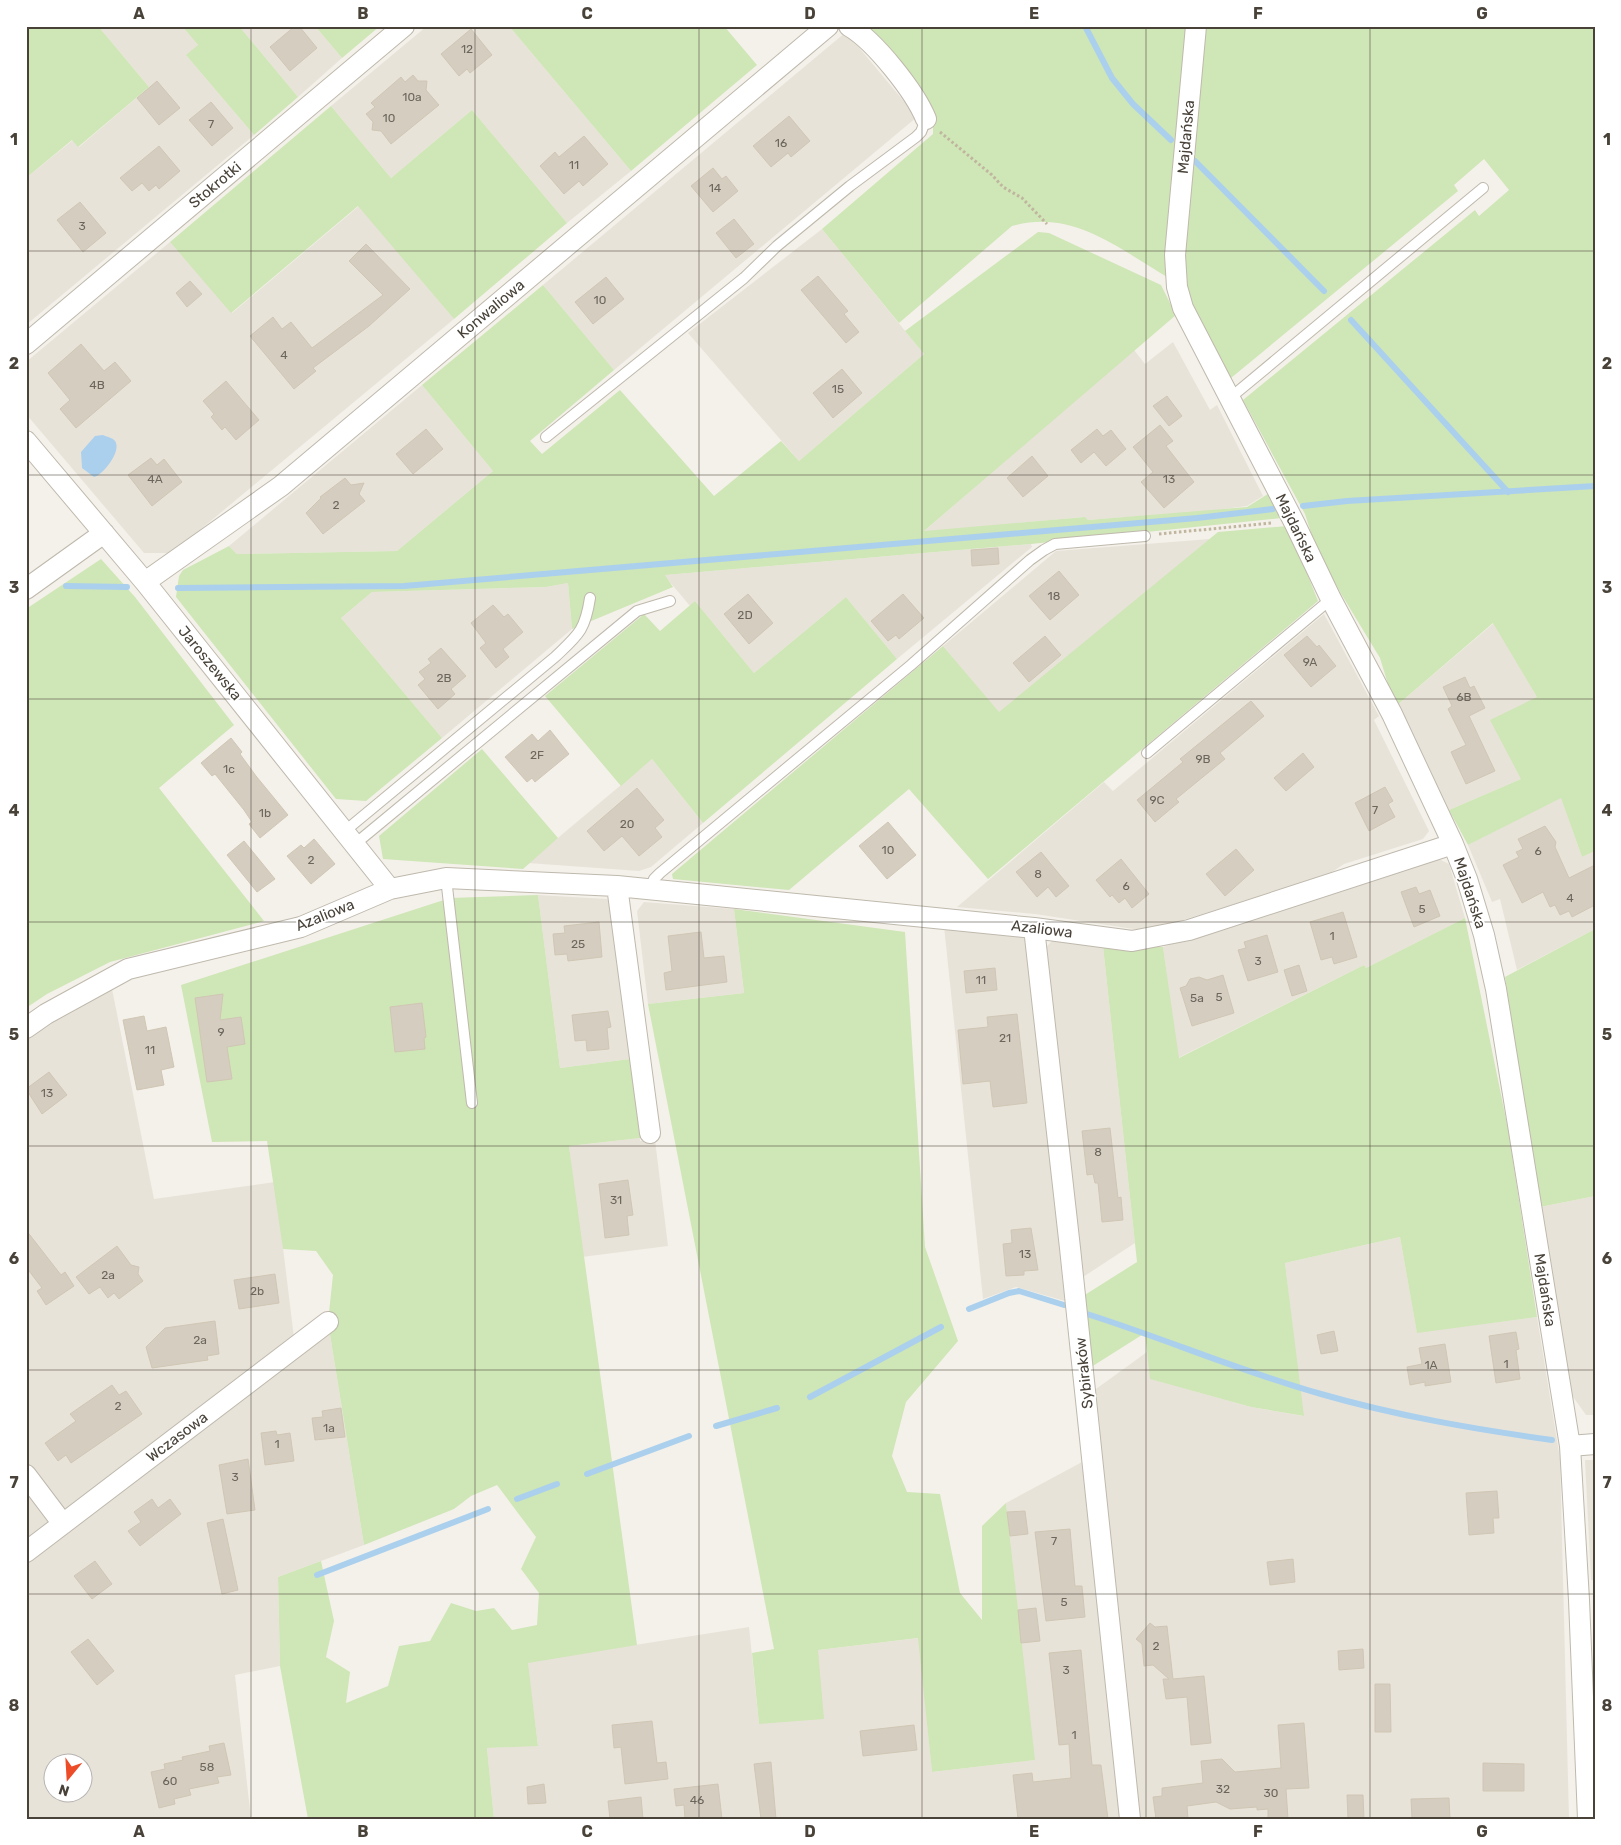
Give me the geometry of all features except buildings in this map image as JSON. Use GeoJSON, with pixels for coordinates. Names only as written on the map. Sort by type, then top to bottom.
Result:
{"type":"FeatureCollection","features":[{"type":"Feature","properties":{"kind":"street","name":"Stokrotki"},"geometry":{"type":"LineString","coordinates":[[26,344],[404,26]]}},
{"type":"Feature","properties":{"kind":"street","name":"Konwaliowa"},"geometry":{"type":"LineString","coordinates":[[145,582],[281,486],[828,26]]}},
{"type":"Feature","properties":{"kind":"street"},"geometry":{"type":"LineString","coordinates":[[849,26],[862,34],[878,51],[920,105],[926,119]]}},
{"type":"Feature","properties":{"kind":"street","name":"Majdańska"},"geometry":{"type":"LineString","coordinates":[[1196,26],[1175,255],[1175,274],[1183,308],[1295,524],[1331,599],[1392,714],[1453,844],[1467,879],[1484,935],[1496,989],[1570,1446],[1587,1600],[1588,1819]]}},
{"type":"Feature","properties":{"kind":"street","name":"Jaroszewska"},"geometry":{"type":"LineString","coordinates":[[26,441],[145,582],[390,888]]}},
{"type":"Feature","properties":{"kind":"street"},"geometry":{"type":"LineString","coordinates":[[26,589],[104,534]]}},
{"type":"Feature","properties":{"kind":"street","name":"Azaliowa"},"geometry":{"type":"LineString","coordinates":[[26,1028],[46,1014],[128,969],[301,927],[390,888],[446,878],[650,889],[1034,928],[1132,941],[1179,932],[1453,844]]}},
{"type":"Feature","properties":{"kind":"street"},"geometry":{"type":"LineString","coordinates":[[617,886],[650,1134]]}},
{"type":"Feature","properties":{"kind":"street","name":"Sybiraków"},"geometry":{"type":"LineString","coordinates":[[1034,928],[1070,1248],[1130,1819]]}},
{"type":"Feature","properties":{"kind":"street","name":"Wczasowa"},"geometry":{"type":"LineString","coordinates":[[26,1552],[328,1322]]}},
{"type":"Feature","properties":{"kind":"street"},"geometry":{"type":"LineString","coordinates":[[1570,1446],[1595,1444]]}},
{"type":"Feature","properties":{"kind":"street"},"geometry":{"type":"LineString","coordinates":[[26,1475],[63,1524]]}},
{"type":"Feature","properties":{"kind":"lane"},"geometry":{"type":"LineString","coordinates":[[546,437],[744,278],[778,246],[850,186],[916,137],[921,132],[926,119]]}},
{"type":"Feature","properties":{"kind":"lane"},"geometry":{"type":"LineString","coordinates":[[1230,398],[1483,188]]}},
{"type":"Feature","properties":{"kind":"lane"},"geometry":{"type":"LineString","coordinates":[[650,889],[654,879],[660,873],[911,665],[1030,560],[1055,544],[1145,536]]}},
{"type":"Feature","properties":{"kind":"lane"},"geometry":{"type":"LineString","coordinates":[[350,837],[555,657],[582,631],[587,618],[590,598]]}},
{"type":"Feature","properties":{"kind":"lane"},"geometry":{"type":"LineString","coordinates":[[1147,752],[1331,599]]}},
{"type":"Feature","properties":{"kind":"lane"},"geometry":{"type":"LineString","coordinates":[[350,837],[637,611],[670,601]]}},
{"type":"Feature","properties":{"kind":"lane"},"geometry":{"type":"LineString","coordinates":[[446,878],[472,1103]]}},
{"type":"Feature","properties":{"kind":"path"},"geometry":{"type":"LineString","coordinates":[[926,119],[992,175],[1003,187],[1022,198],[1047,224]]}},
{"type":"Feature","properties":{"kind":"path"},"geometry":{"type":"LineString","coordinates":[[1145,536],[1280,522],[1295,524]]}},
{"type":"Feature","properties":{"kind":"shaded area"},"geometry":{"type":"Polygon","coordinates":[[[98,26],[182,26],[198,45],[187,56],[254,135],[26,325],[26,178],[73,140],[79,147],[149,87],[98,26]]]}},
{"type":"Feature","properties":{"kind":"shaded area"},"geometry":{"type":"Polygon","coordinates":[[[239,26],[315,26],[342,58],[298,97],[239,26]]]}},
{"type":"Feature","properties":{"kind":"shaded area"},"geometry":{"type":"Polygon","coordinates":[[[427,26],[509,26],[631,171],[567,223],[472,110],[391,178],[331,106],[427,26]]]}},
{"type":"Feature","properties":{"kind":"shaded area"},"geometry":{"type":"Polygon","coordinates":[[[846,32],[917,117],[614,370],[543,285],[846,32]]]}},
{"type":"Feature","properties":{"kind":"shaded area"},"geometry":{"type":"Polygon","coordinates":[[[359,206],[454,319],[172,553],[144,553],[26,414],[26,362],[170,242],[232,313],[359,206]]]}},
{"type":"Feature","properties":{"kind":"shaded area"},"geometry":{"type":"Polygon","coordinates":[[[822,229],[924,354],[799,461],[688,333],[822,229]]]}},
{"type":"Feature","properties":{"kind":"shaded area"},"geometry":{"type":"Polygon","coordinates":[[[1173,342],[1210,410],[1217,405],[1263,496],[1247,506],[1208,511],[1088,520],[1084,517],[923,532],[1134,350],[1145,364],[1173,342]]]}},
{"type":"Feature","properties":{"kind":"shaded area"},"geometry":{"type":"Polygon","coordinates":[[[422,385],[493,471],[397,551],[237,554],[229,546],[422,385]]]}},
{"type":"Feature","properties":{"kind":"shaded area"},"geometry":{"type":"Polygon","coordinates":[[[1210,539],[999,713],[943,646],[1056,551],[1210,539]]]}},
{"type":"Feature","properties":{"kind":"shaded area"},"geometry":{"type":"Polygon","coordinates":[[[1031,544],[1032,547],[897,659],[846,597],[754,673],[695,601],[690,606],[664,575],[1031,544]]]}},
{"type":"Feature","properties":{"kind":"shaded area"},"geometry":{"type":"Polygon","coordinates":[[[568,583],[572,629],[442,738],[341,618],[372,592],[546,587],[568,583]]]}},
{"type":"Feature","properties":{"kind":"shaded area"},"geometry":{"type":"Polygon","coordinates":[[[1324,614],[1379,716],[1374,720],[1429,831],[1423,839],[1344,864],[1326,876],[1163,926],[1140,930],[1035,914],[957,907],[1104,782],[1113,791],[1324,614]]]}},
{"type":"Feature","properties":{"kind":"shaded area"},"geometry":{"type":"Polygon","coordinates":[[[1494,623],[1537,697],[1521,779],[1449,810],[1395,707],[1494,623]]]}},
{"type":"Feature","properties":{"kind":"shaded area"},"geometry":{"type":"Polygon","coordinates":[[[652,759],[703,823],[651,867],[639,871],[528,863],[652,759]]]}},
{"type":"Feature","properties":{"kind":"shaded area"},"geometry":{"type":"Polygon","coordinates":[[[1561,797],[1582,857],[1595,851],[1595,929],[1517,970],[1500,899],[1492,902],[1468,845],[1561,797]]]}},
{"type":"Feature","properties":{"kind":"shaded area"},"geometry":{"type":"Polygon","coordinates":[[[1439,859],[1449,864],[1465,918],[1366,968],[1364,965],[1178,1058],[1163,947],[1439,859]]]}},
{"type":"Feature","properties":{"kind":"shaded area"},"geometry":{"type":"Polygon","coordinates":[[[538,895],[607,899],[612,905],[630,1059],[560,1068],[538,895]]]}},
{"type":"Feature","properties":{"kind":"shaded area"},"geometry":{"type":"Polygon","coordinates":[[[644,902],[734,909],[744,993],[648,1004],[637,911],[644,902]]]}},
{"type":"Feature","properties":{"kind":"shaded area"},"geometry":{"type":"Polygon","coordinates":[[[944,926],[1026,935],[1065,1301],[1016,1287],[983,1299],[944,926]]]}},
{"type":"Feature","properties":{"kind":"shaded area"},"geometry":{"type":"Polygon","coordinates":[[[1053,940],[1103,946],[1135,1243],[1080,1279],[1044,949],[1053,940]]]}},
{"type":"Feature","properties":{"kind":"shaded area"},"geometry":{"type":"Polygon","coordinates":[[[110,979],[154,1199],[275,1182],[295,1346],[328,1322],[364,1545],[278,1577],[280,1666],[235,1675],[251,1819],[26,1819],[26,1028],[110,979]]]}},
{"type":"Feature","properties":{"kind":"shaded area"},"geometry":{"type":"Polygon","coordinates":[[[640,1138],[640,1141],[655,1140],[668,1246],[582,1257],[569,1146],[640,1138]]]}},
{"type":"Feature","properties":{"kind":"shaded area"},"geometry":{"type":"Polygon","coordinates":[[[1595,1196],[1595,1415],[1586,1415],[1571,1394],[1540,1207],[1595,1196]]]}},
{"type":"Feature","properties":{"kind":"shaded area"},"geometry":{"type":"Polygon","coordinates":[[[1400,1237],[1417,1332],[1537,1317],[1560,1459],[1569,1819],[494,1819],[487,1748],[538,1745],[527,1662],[749,1627],[759,1724],[818,1650],[919,1638],[932,1772],[1034,1760],[1006,1503],[1097,1454],[1092,1400],[1096,1389],[1147,1352],[1151,1379],[1251,1407],[1303,1416],[1285,1263],[1400,1237]]]}},
{"type":"Feature","properties":{"kind":"shaded area"},"geometry":{"type":"Polygon","coordinates":[[[1585,1460],[1595,1460],[1595,1580],[1591,1580],[1585,1460]]]}},
{"type":"Feature","properties":{"kind":"green space"},"geometry":{"type":"Polygon","coordinates":[[[26,26],[98,26],[149,87],[78,147],[72,140],[26,178],[26,26]]]}},
{"type":"Feature","properties":{"kind":"green space"},"geometry":{"type":"Polygon","coordinates":[[[182,26],[239,26],[298,97],[254,135],[186,55],[198,45],[182,26]]]}},
{"type":"Feature","properties":{"kind":"green space"},"geometry":{"type":"Polygon","coordinates":[[[315,26],[380,26],[342,58],[315,26]]]}},
{"type":"Feature","properties":{"kind":"green space"},"geometry":{"type":"Polygon","coordinates":[[[509,26],[724,26],[757,65],[631,171],[509,26]]]}},
{"type":"Feature","properties":{"kind":"green space"},"geometry":{"type":"Polygon","coordinates":[[[861,26],[1188,26],[1167,277],[1094,234],[1055,223],[1034,222],[1012,226],[899,323],[822,229],[933,134],[933,115],[861,26]]]}},
{"type":"Feature","properties":{"kind":"green space"},"geometry":{"type":"Polygon","coordinates":[[[1206,26],[1595,26],[1595,851],[1582,857],[1561,798],[1468,845],[1449,810],[1521,779],[1490,720],[1537,697],[1493,623],[1395,707],[1380,658],[1340,592],[1315,545],[1305,514],[1243,400],[1475,210],[1479,216],[1509,190],[1484,159],[1454,185],[1458,191],[1231,378],[1191,302],[1185,284],[1183,255],[1206,26]]]}},
{"type":"Feature","properties":{"kind":"green space"},"geometry":{"type":"Polygon","coordinates":[[[331,106],[391,178],[472,110],[567,223],[454,319],[358,206],[231,313],[170,242],[331,106]]]}},
{"type":"Feature","properties":{"kind":"green space"},"geometry":{"type":"Polygon","coordinates":[[[1038,232],[1049,233],[1161,285],[1176,315],[924,531],[1085,517],[1088,520],[1247,507],[1271,492],[1282,518],[1031,544],[665,575],[673,587],[572,629],[568,583],[546,587],[372,592],[341,618],[442,738],[366,801],[336,799],[176,597],[179,576],[183,570],[229,546],[237,554],[397,551],[493,471],[422,385],[543,285],[614,370],[530,441],[542,454],[620,390],[714,496],[781,441],[799,461],[924,354],[905,331],[1038,232]]]}},
{"type":"Feature","properties":{"kind":"green space"},"geometry":{"type":"Polygon","coordinates":[[[1288,526],[1318,601],[988,879],[909,789],[789,890],[673,879],[672,874],[943,646],[999,712],[1218,532],[1288,526]]]}},
{"type":"Feature","properties":{"kind":"green space"},"geometry":{"type":"Polygon","coordinates":[[[101,559],[135,597],[234,725],[159,788],[264,921],[110,962],[47,994],[26,1008],[26,609],[101,559]]]}},
{"type":"Feature","properties":{"kind":"green space"},"geometry":{"type":"Polygon","coordinates":[[[846,597],[897,659],[703,823],[652,759],[621,786],[545,696],[644,614],[660,631],[695,601],[754,673],[846,597]]]}},
{"type":"Feature","properties":{"kind":"green space"},"geometry":{"type":"Polygon","coordinates":[[[482,749],[558,838],[523,869],[383,859],[379,836],[482,749]]]}},
{"type":"Feature","properties":{"kind":"green space"},"geometry":{"type":"Polygon","coordinates":[[[538,895],[560,1068],[630,1059],[640,1138],[569,1146],[637,1645],[528,1663],[538,1746],[487,1748],[494,1819],[308,1819],[280,1666],[278,1577],[321,1561],[334,1621],[326,1657],[350,1672],[346,1703],[388,1686],[399,1646],[430,1641],[451,1603],[476,1611],[494,1608],[512,1630],[537,1625],[539,1593],[521,1569],[536,1537],[497,1485],[471,1496],[454,1509],[364,1545],[328,1322],[333,1275],[316,1251],[283,1249],[267,1141],[212,1142],[181,985],[450,898],[538,895]]]}},
{"type":"Feature","properties":{"kind":"green space"},"geometry":{"type":"Polygon","coordinates":[[[734,909],[905,932],[925,1247],[958,1341],[906,1402],[892,1456],[907,1492],[940,1494],[960,1593],[982,1620],[982,1526],[1006,1503],[1035,1760],[932,1772],[918,1638],[818,1650],[824,1719],[759,1724],[752,1653],[774,1649],[648,1004],[744,993],[734,909]]]}},
{"type":"Feature","properties":{"kind":"green space"},"geometry":{"type":"Polygon","coordinates":[[[1465,918],[1508,1129],[1537,1317],[1417,1333],[1400,1237],[1285,1263],[1304,1416],[1251,1407],[1150,1379],[1145,1333],[1088,1369],[1080,1298],[1137,1262],[1103,946],[1163,947],[1179,1058],[1364,965],[1366,968],[1465,918]]]}},
{"type":"Feature","properties":{"kind":"green space"},"geometry":{"type":"Polygon","coordinates":[[[1595,929],[1595,1196],[1540,1207],[1505,977],[1595,929]]]}},
{"type":"Feature","properties":{"kind":"water"},"geometry":{"type":"Polygon","coordinates":[[[103,435],[115,441],[116,452],[106,468],[94,477],[82,468],[81,452],[95,436],[103,435]]]}},
{"type":"Feature","properties":{"kind":"waterway"},"geometry":{"type":"LineString","coordinates":[[1085,26],[1112,78],[1133,104],[1171,140]]}},
{"type":"Feature","properties":{"kind":"waterway"},"geometry":{"type":"LineString","coordinates":[[1195,161],[1324,291]]}},
{"type":"Feature","properties":{"kind":"waterway"},"geometry":{"type":"LineString","coordinates":[[1351,320],[1508,492]]}},
{"type":"Feature","properties":{"kind":"waterway"},"geometry":{"type":"LineString","coordinates":[[1303,506],[1347,501],[1595,486]]}},
{"type":"Feature","properties":{"kind":"waterway"},"geometry":{"type":"LineString","coordinates":[[178,588],[404,586],[1197,518],[1273,509]]}},
{"type":"Feature","properties":{"kind":"waterway"},"geometry":{"type":"LineString","coordinates":[[66,586],[127,587]]}},
{"type":"Feature","properties":{"kind":"waterway"},"geometry":{"type":"LineString","coordinates":[[969,1309],[1009,1293],[1019,1291],[1064,1305]]}},
{"type":"Feature","properties":{"kind":"waterway"},"geometry":{"type":"LineString","coordinates":[[1087,1314],[1262,1376],[1350,1402],[1436,1421],[1552,1440]]}},
{"type":"Feature","properties":{"kind":"waterway"},"geometry":{"type":"LineString","coordinates":[[810,1397],[941,1327]]}},
{"type":"Feature","properties":{"kind":"waterway"},"geometry":{"type":"LineString","coordinates":[[716,1426],[777,1408]]}},
{"type":"Feature","properties":{"kind":"waterway"},"geometry":{"type":"LineString","coordinates":[[587,1474],[689,1436]]}},
{"type":"Feature","properties":{"kind":"waterway"},"geometry":{"type":"LineString","coordinates":[[517,1499],[557,1484]]}},
{"type":"Feature","properties":{"kind":"waterway"},"geometry":{"type":"LineString","coordinates":[[317,1575],[488,1509]]}}]}
